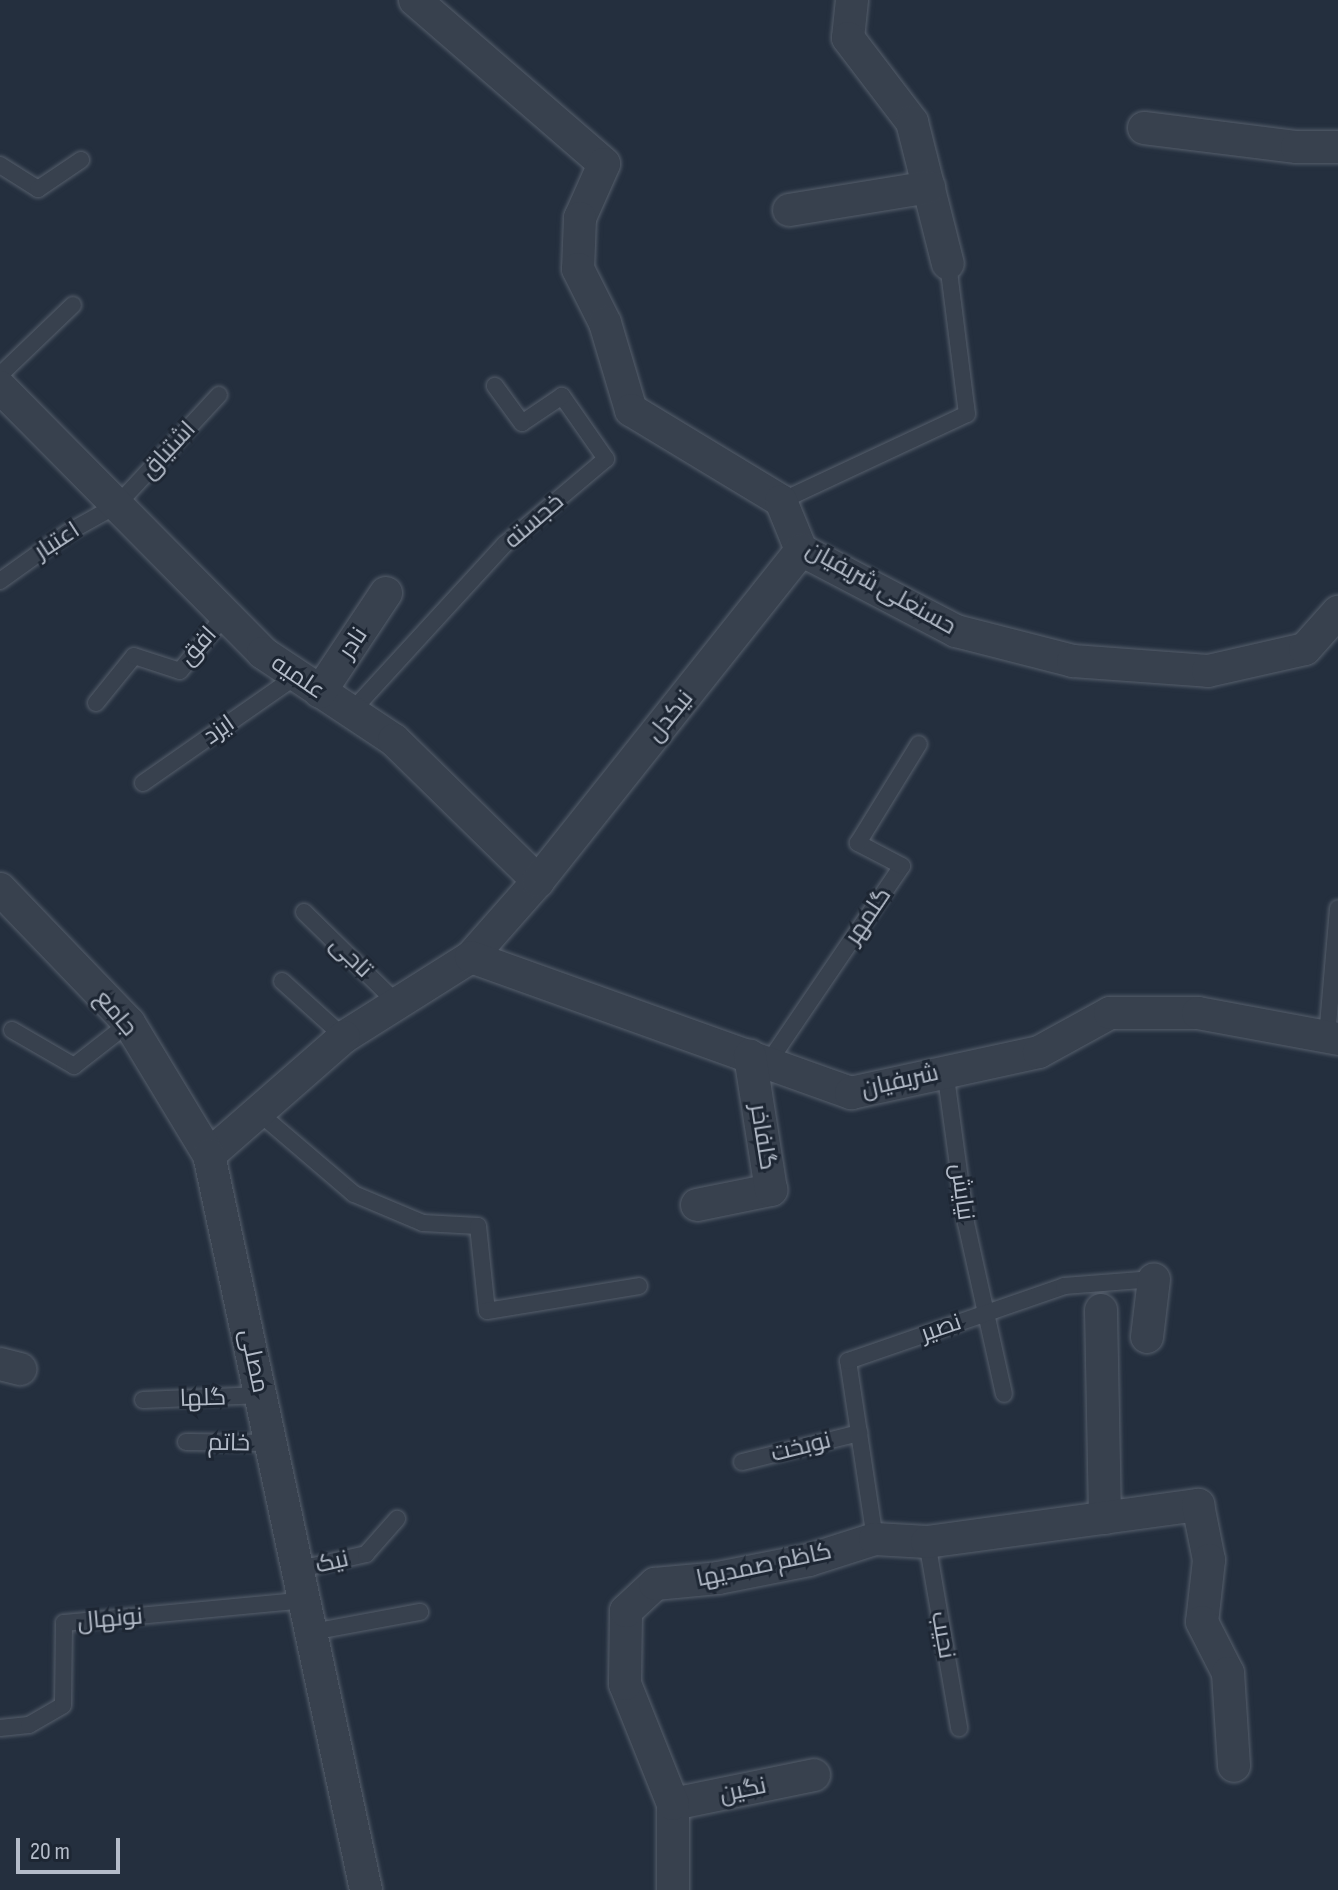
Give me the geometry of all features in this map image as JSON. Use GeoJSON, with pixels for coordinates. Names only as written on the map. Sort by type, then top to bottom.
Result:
{"type":"FeatureCollection","features":[{"type":"Feature","properties":{"kind":"street"},"geometry":{"type":"LineString","coordinates":[[415,0],[604,164],[580,218],[578,269],[605,323],[631,410],[781,501]]}},
{"type":"Feature","properties":{"kind":"street"},"geometry":{"type":"LineString","coordinates":[[852,0],[848,38],[912,122],[948,264]]}},
{"type":"Feature","properties":{"kind":"street"},"geometry":{"type":"LineString","coordinates":[[1144,128],[1297,147],[1338,147]]}},
{"type":"Feature","properties":{"kind":"street"},"geometry":{"type":"LineString","coordinates":[[789,210],[929,187]]}},
{"type":"Feature","properties":{"kind":"street","name":"علمیه"},"geometry":{"type":"LineString","coordinates":[[0,387],[225,615],[307,685],[394,740],[538,881]]}},
{"type":"Feature","properties":{"kind":"street","name":"حسنعلی شریفیان"},"geometry":{"type":"LineString","coordinates":[[781,501],[801,550],[956,631],[1073,661],[1208,671],[1305,649],[1338,612]]}},
{"type":"Feature","properties":{"kind":"street","name":"نیکدل"},"geometry":{"type":"LineString","coordinates":[[538,881],[801,550]]}},
{"type":"Feature","properties":{"kind":"street","name":"نادر"},"geometry":{"type":"LineString","coordinates":[[307,685],[386,593]]}},
{"type":"Feature","properties":{"kind":"street"},"geometry":{"type":"LineString","coordinates":[[209,1155],[344,1037],[471,957],[538,881]]}},
{"type":"Feature","properties":{"kind":"street","name":"جامع"},"geometry":{"type":"LineString","coordinates":[[0,889],[129,1023],[209,1155]]}},
{"type":"Feature","properties":{"kind":"street","name":"شریفیان"},"geometry":{"type":"LineString","coordinates":[[471,957],[851,1093],[945,1070],[1039,1052],[1110,1013],[1198,1013],[1332,1038]]}},
{"type":"Feature","properties":{"kind":"street","name":"گلفاخر"},"geometry":{"type":"LineString","coordinates":[[697,1205],[771,1190],[759,1060]]}},
{"type":"Feature","properties":{"kind":"street","name":"مصلی"},"geometry":{"type":"LineString","coordinates":[[209,1155],[300,1569],[366,1890]]}},
{"type":"Feature","properties":{"kind":"street","name":"نصیر"},"geometry":{"type":"LineString","coordinates":[[1147,1337],[1154,1279]]}},
{"type":"Feature","properties":{"kind":"street"},"geometry":{"type":"LineString","coordinates":[[1101,1310],[1105,1518]]}},
{"type":"Feature","properties":{"kind":"street","name":"کاظم صمدیها"},"geometry":{"type":"LineString","coordinates":[[673,1890],[673,1804],[625,1684],[626,1611],[655,1584],[733,1575],[875,1539],[927,1542],[1198,1505],[1209,1560],[1202,1622],[1228,1673],[1234,1766]]}},
{"type":"Feature","properties":{"kind":"street","name":"نگین"},"geometry":{"type":"LineString","coordinates":[[673,1804],[814,1775]]}},
{"type":"Feature","properties":{"kind":"lane"},"geometry":{"type":"LineString","coordinates":[[0,165],[38,189],[81,160]]}},
{"type":"Feature","properties":{"kind":"lane"},"geometry":{"type":"LineString","coordinates":[[781,501],[967,414],[948,264]]}},
{"type":"Feature","properties":{"kind":"lane"},"geometry":{"type":"LineString","coordinates":[[0,375],[73,305]]}},
{"type":"Feature","properties":{"kind":"lane","name":"خجسته"},"geometry":{"type":"LineString","coordinates":[[351,712],[505,544],[606,459],[562,396],[522,423],[495,386]]}},
{"type":"Feature","properties":{"kind":"lane","name":"اشتیاق"},"geometry":{"type":"LineString","coordinates":[[117,505],[219,395]]}},
{"type":"Feature","properties":{"kind":"lane","name":"اعتبار"},"geometry":{"type":"LineString","coordinates":[[0,581],[117,505]]}},
{"type":"Feature","properties":{"kind":"lane","name":"افق"},"geometry":{"type":"LineString","coordinates":[[96,703],[134,656],[180,671],[225,615]]}},
{"type":"Feature","properties":{"kind":"lane","name":"ایزد"},"geometry":{"type":"LineString","coordinates":[[143,783],[307,685]]}},
{"type":"Feature","properties":{"kind":"lane","name":"گلمهر"},"geometry":{"type":"LineString","coordinates":[[759,1060],[902,866],[858,843],[919,744]]}},
{"type":"Feature","properties":{"kind":"lane"},"geometry":{"type":"LineString","coordinates":[[1332,1038],[1338,908]]}},
{"type":"Feature","properties":{"kind":"lane","name":"تاجی"},"geometry":{"type":"LineString","coordinates":[[304,912],[397,1003]]}},
{"type":"Feature","properties":{"kind":"lane"},"geometry":{"type":"LineString","coordinates":[[282,981],[344,1037]]}},
{"type":"Feature","properties":{"kind":"lane"},"geometry":{"type":"LineString","coordinates":[[12,1030],[74,1066],[129,1023]]}},
{"type":"Feature","properties":{"kind":"lane","name":"نیایش"},"geometry":{"type":"LineString","coordinates":[[945,1070],[966,1223],[1004,1394]]}},
{"type":"Feature","properties":{"kind":"lane"},"geometry":{"type":"LineString","coordinates":[[258,1112],[354,1194],[423,1223],[478,1226],[487,1311],[639,1286]]}},
{"type":"Feature","properties":{"kind":"lane","name":"نصیر"},"geometry":{"type":"LineString","coordinates":[[875,1539],[848,1361],[1064,1286],[1154,1279]]}},
{"type":"Feature","properties":{"kind":"lane","name":"گلها"},"geometry":{"type":"LineString","coordinates":[[143,1400],[262,1395]]}},
{"type":"Feature","properties":{"kind":"lane","name":"نوبخت"},"geometry":{"type":"LineString","coordinates":[[742,1462],[859,1433]]}},
{"type":"Feature","properties":{"kind":"lane","name":"خاتم"},"geometry":{"type":"LineString","coordinates":[[186,1442],[273,1443]]}},
{"type":"Feature","properties":{"kind":"lane","name":"نیک"},"geometry":{"type":"LineString","coordinates":[[300,1569],[366,1554],[397,1519]]}},
{"type":"Feature","properties":{"kind":"lane","name":"نجیب"},"geometry":{"type":"LineString","coordinates":[[927,1542],[959,1728]]}},
{"type":"Feature","properties":{"kind":"lane","name":"نونهال"},"geometry":{"type":"LineString","coordinates":[[0,1728],[29,1725],[63,1705],[64,1623],[306,1600]]}},
{"type":"Feature","properties":{"kind":"lane"},"geometry":{"type":"LineString","coordinates":[[312,1632],[420,1612]]}}]}
